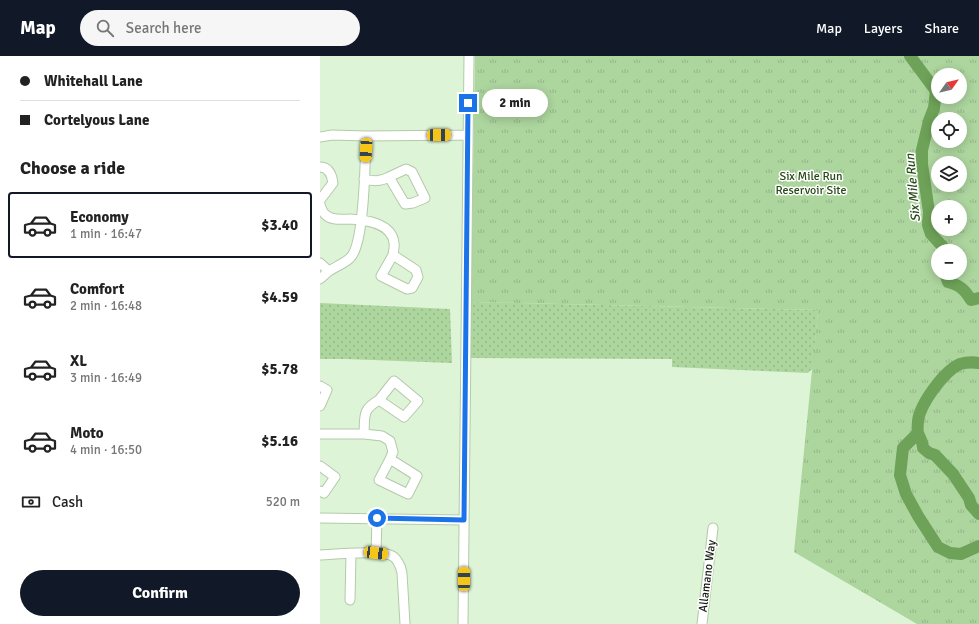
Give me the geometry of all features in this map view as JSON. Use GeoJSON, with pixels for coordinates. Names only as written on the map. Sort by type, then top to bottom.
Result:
{"type":"FeatureCollection","features":[{"type":"Feature","properties":{"kind":"street"},"geometry":{"type":"LineString","coordinates":[[463,624],[469,56]]}},
{"type":"Feature","properties":{"kind":"street"},"geometry":{"type":"LineString","coordinates":[[320,137],[332,135],[468,135]]}},
{"type":"Feature","properties":{"kind":"street"},"geometry":{"type":"LineString","coordinates":[[320,279],[329,271],[350,258],[357,249],[362,220],[366,136]]}},
{"type":"Feature","properties":{"kind":"street"},"geometry":{"type":"LineString","coordinates":[[320,167],[324,167],[331,174],[333,183],[320,200]]}},
{"type":"Feature","properties":{"kind":"street"},"geometry":{"type":"LineString","coordinates":[[364,180],[383,180],[389,177]]}},
{"type":"Feature","properties":{"kind":"street"},"geometry":{"type":"LineString","coordinates":[[320,204],[326,215],[334,219],[362,220],[378,224],[386,229],[391,234],[394,242],[393,256]]}},
{"type":"Feature","properties":{"kind":"street"},"geometry":{"type":"LineString","coordinates":[[320,263],[329,271]]}},
{"type":"Feature","properties":{"kind":"street"},"geometry":{"type":"LineString","coordinates":[[320,386],[327,390],[320,406]]}},
{"type":"Feature","properties":{"kind":"street"},"geometry":{"type":"LineString","coordinates":[[364,434],[365,414],[369,407],[379,400]]}},
{"type":"Feature","properties":{"kind":"street"},"geometry":{"type":"LineString","coordinates":[[320,434],[364,434],[382,436],[390,441],[392,452],[390,459]]}},
{"type":"Feature","properties":{"kind":"street"},"geometry":{"type":"LineString","coordinates":[[320,466],[335,477],[324,493],[320,491]]}},
{"type":"Feature","properties":{"kind":"street"},"geometry":{"type":"LineString","coordinates":[[320,518],[464,520]]}},
{"type":"Feature","properties":{"kind":"street"},"geometry":{"type":"LineString","coordinates":[[376,553],[377,518]]}},
{"type":"Feature","properties":{"kind":"street","name":"Allamano Way"},"geometry":{"type":"LineString","coordinates":[[702,624],[713,528]]}},
{"type":"Feature","properties":{"kind":"street"},"geometry":{"type":"LineString","coordinates":[[320,555],[376,553],[394,557],[401,567],[404,583],[405,624]]}},
{"type":"Feature","properties":{"kind":"street"},"geometry":{"type":"LineString","coordinates":[[350,600],[351,554]]}},
{"type":"Feature","properties":{"kind":"green space","name":"Six Mile Run Reservoir Site"},"geometry":{"type":"Polygon","coordinates":[[[475,56],[979,56],[979,624],[917,624],[794,552],[818,310],[471,302],[475,56]]]}},
{"type":"Feature","properties":{"kind":"green space"},"geometry":{"type":"Polygon","coordinates":[[[471,302],[818,310],[813,368],[808,373],[672,367],[672,359],[471,358],[471,302]]]}},
{"type":"Feature","properties":{"kind":"green space"},"geometry":{"type":"Polygon","coordinates":[[[320,303],[450,309],[452,363],[320,359],[320,303]]]}},
{"type":"Feature","properties":{"kind":"waterway","name":"Six Mile Run"},"geometry":{"type":"LineString","coordinates":[[910,56],[936,91],[934,108],[929,121],[922,150],[922,164],[929,212],[928,225],[931,234],[940,244]]}},
{"type":"Feature","properties":{"kind":"waterway","name":"Six Mile Run"},"geometry":{"type":"LineString","coordinates":[[947,280],[948,282],[962,288],[971,300],[979,298]]}},
{"type":"Feature","properties":{"kind":"waterway","name":"Six Mile Run"},"geometry":{"type":"LineString","coordinates":[[979,363],[970,362],[960,364],[947,373],[928,397],[918,421],[918,433],[923,448],[929,453],[935,455],[953,474],[969,498],[971,505],[979,514]]}},
{"type":"Feature","properties":{"kind":"waterway","name":"Six Mile Run"},"geometry":{"type":"LineString","coordinates":[[918,433],[903,448],[900,475],[906,494],[938,547],[950,553],[961,554],[979,546]]}},
{"type":"Feature","properties":{"kind":"route"},"geometry":{"type":"LineString","coordinates":[[377,518],[464,520],[468,103]]}}]}
